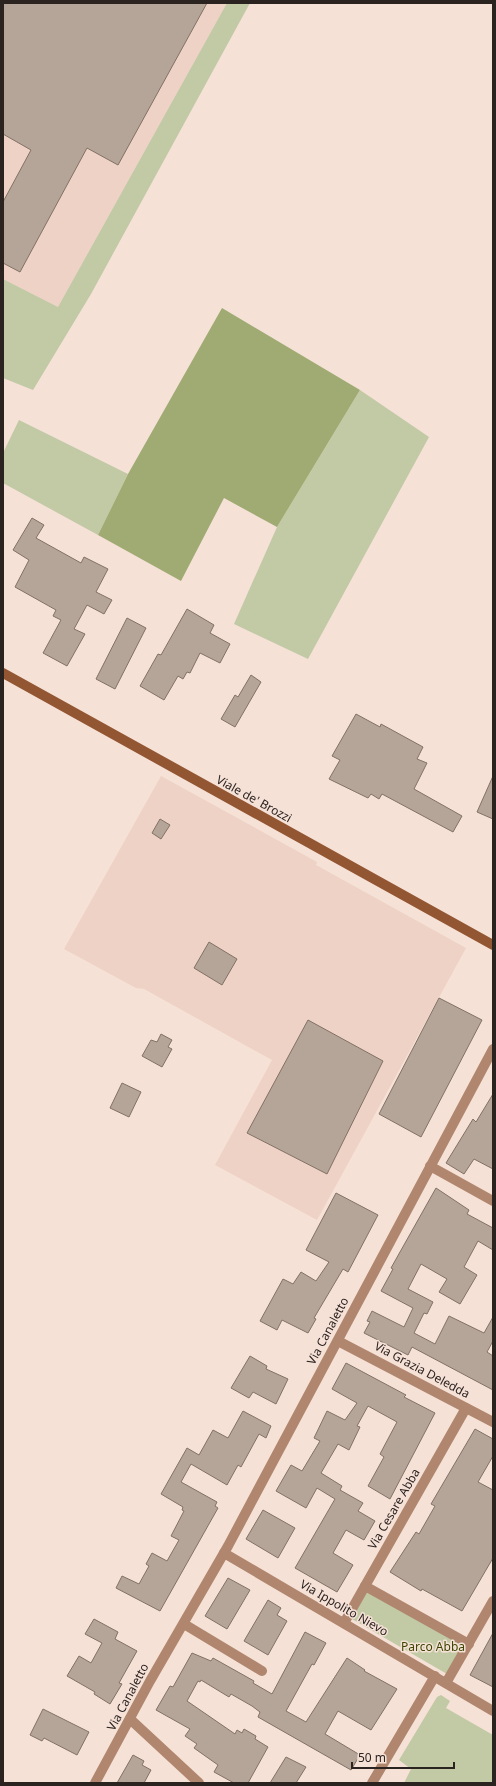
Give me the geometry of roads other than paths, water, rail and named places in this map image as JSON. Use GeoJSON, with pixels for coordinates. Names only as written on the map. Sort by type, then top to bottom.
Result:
{"type":"FeatureCollection","features":[{"type":"Feature","properties":{"kind":"street","name":"Viale de' Brozzi"},"geometry":{"type":"LineString","coordinates":[[3,673],[328,855],[493,945]]}},
{"type":"Feature","properties":{"kind":"street","name":"Via Canaletto"},"geometry":{"type":"LineString","coordinates":[[95,1783],[130,1718],[224,1553],[493,1049]]}},
{"type":"Feature","properties":{"kind":"street"},"geometry":{"type":"LineString","coordinates":[[430,1166],[493,1201]]}},
{"type":"Feature","properties":{"kind":"street","name":"Via Grazia Deledda"},"geometry":{"type":"LineString","coordinates":[[338,1340],[493,1422]]}},
{"type":"Feature","properties":{"kind":"street","name":"Via Cesare Abba"},"geometry":{"type":"LineString","coordinates":[[344,1623],[466,1408]]}},
{"type":"Feature","properties":{"kind":"street","name":"Via Ippolito Nievo"},"geometry":{"type":"LineString","coordinates":[[224,1553],[493,1711]]}},
{"type":"Feature","properties":{"kind":"street"},"geometry":{"type":"LineString","coordinates":[[365,1586],[469,1644]]}},
{"type":"Feature","properties":{"kind":"street"},"geometry":{"type":"LineString","coordinates":[[446,1683],[493,1601]]}},
{"type":"Feature","properties":{"kind":"street"},"geometry":{"type":"LineString","coordinates":[[184,1624],[262,1671]]}},
{"type":"Feature","properties":{"kind":"street"},"geometry":{"type":"LineString","coordinates":[[372,1783],[435,1676]]}},
{"type":"Feature","properties":{"kind":"street"},"geometry":{"type":"LineString","coordinates":[[130,1718],[199,1783]]}},
{"type":"Feature","properties":{"kind":"park label","name":"Parco Abba"},"geometry":{"type":"Point","coordinates":[433,1647]}}]}
